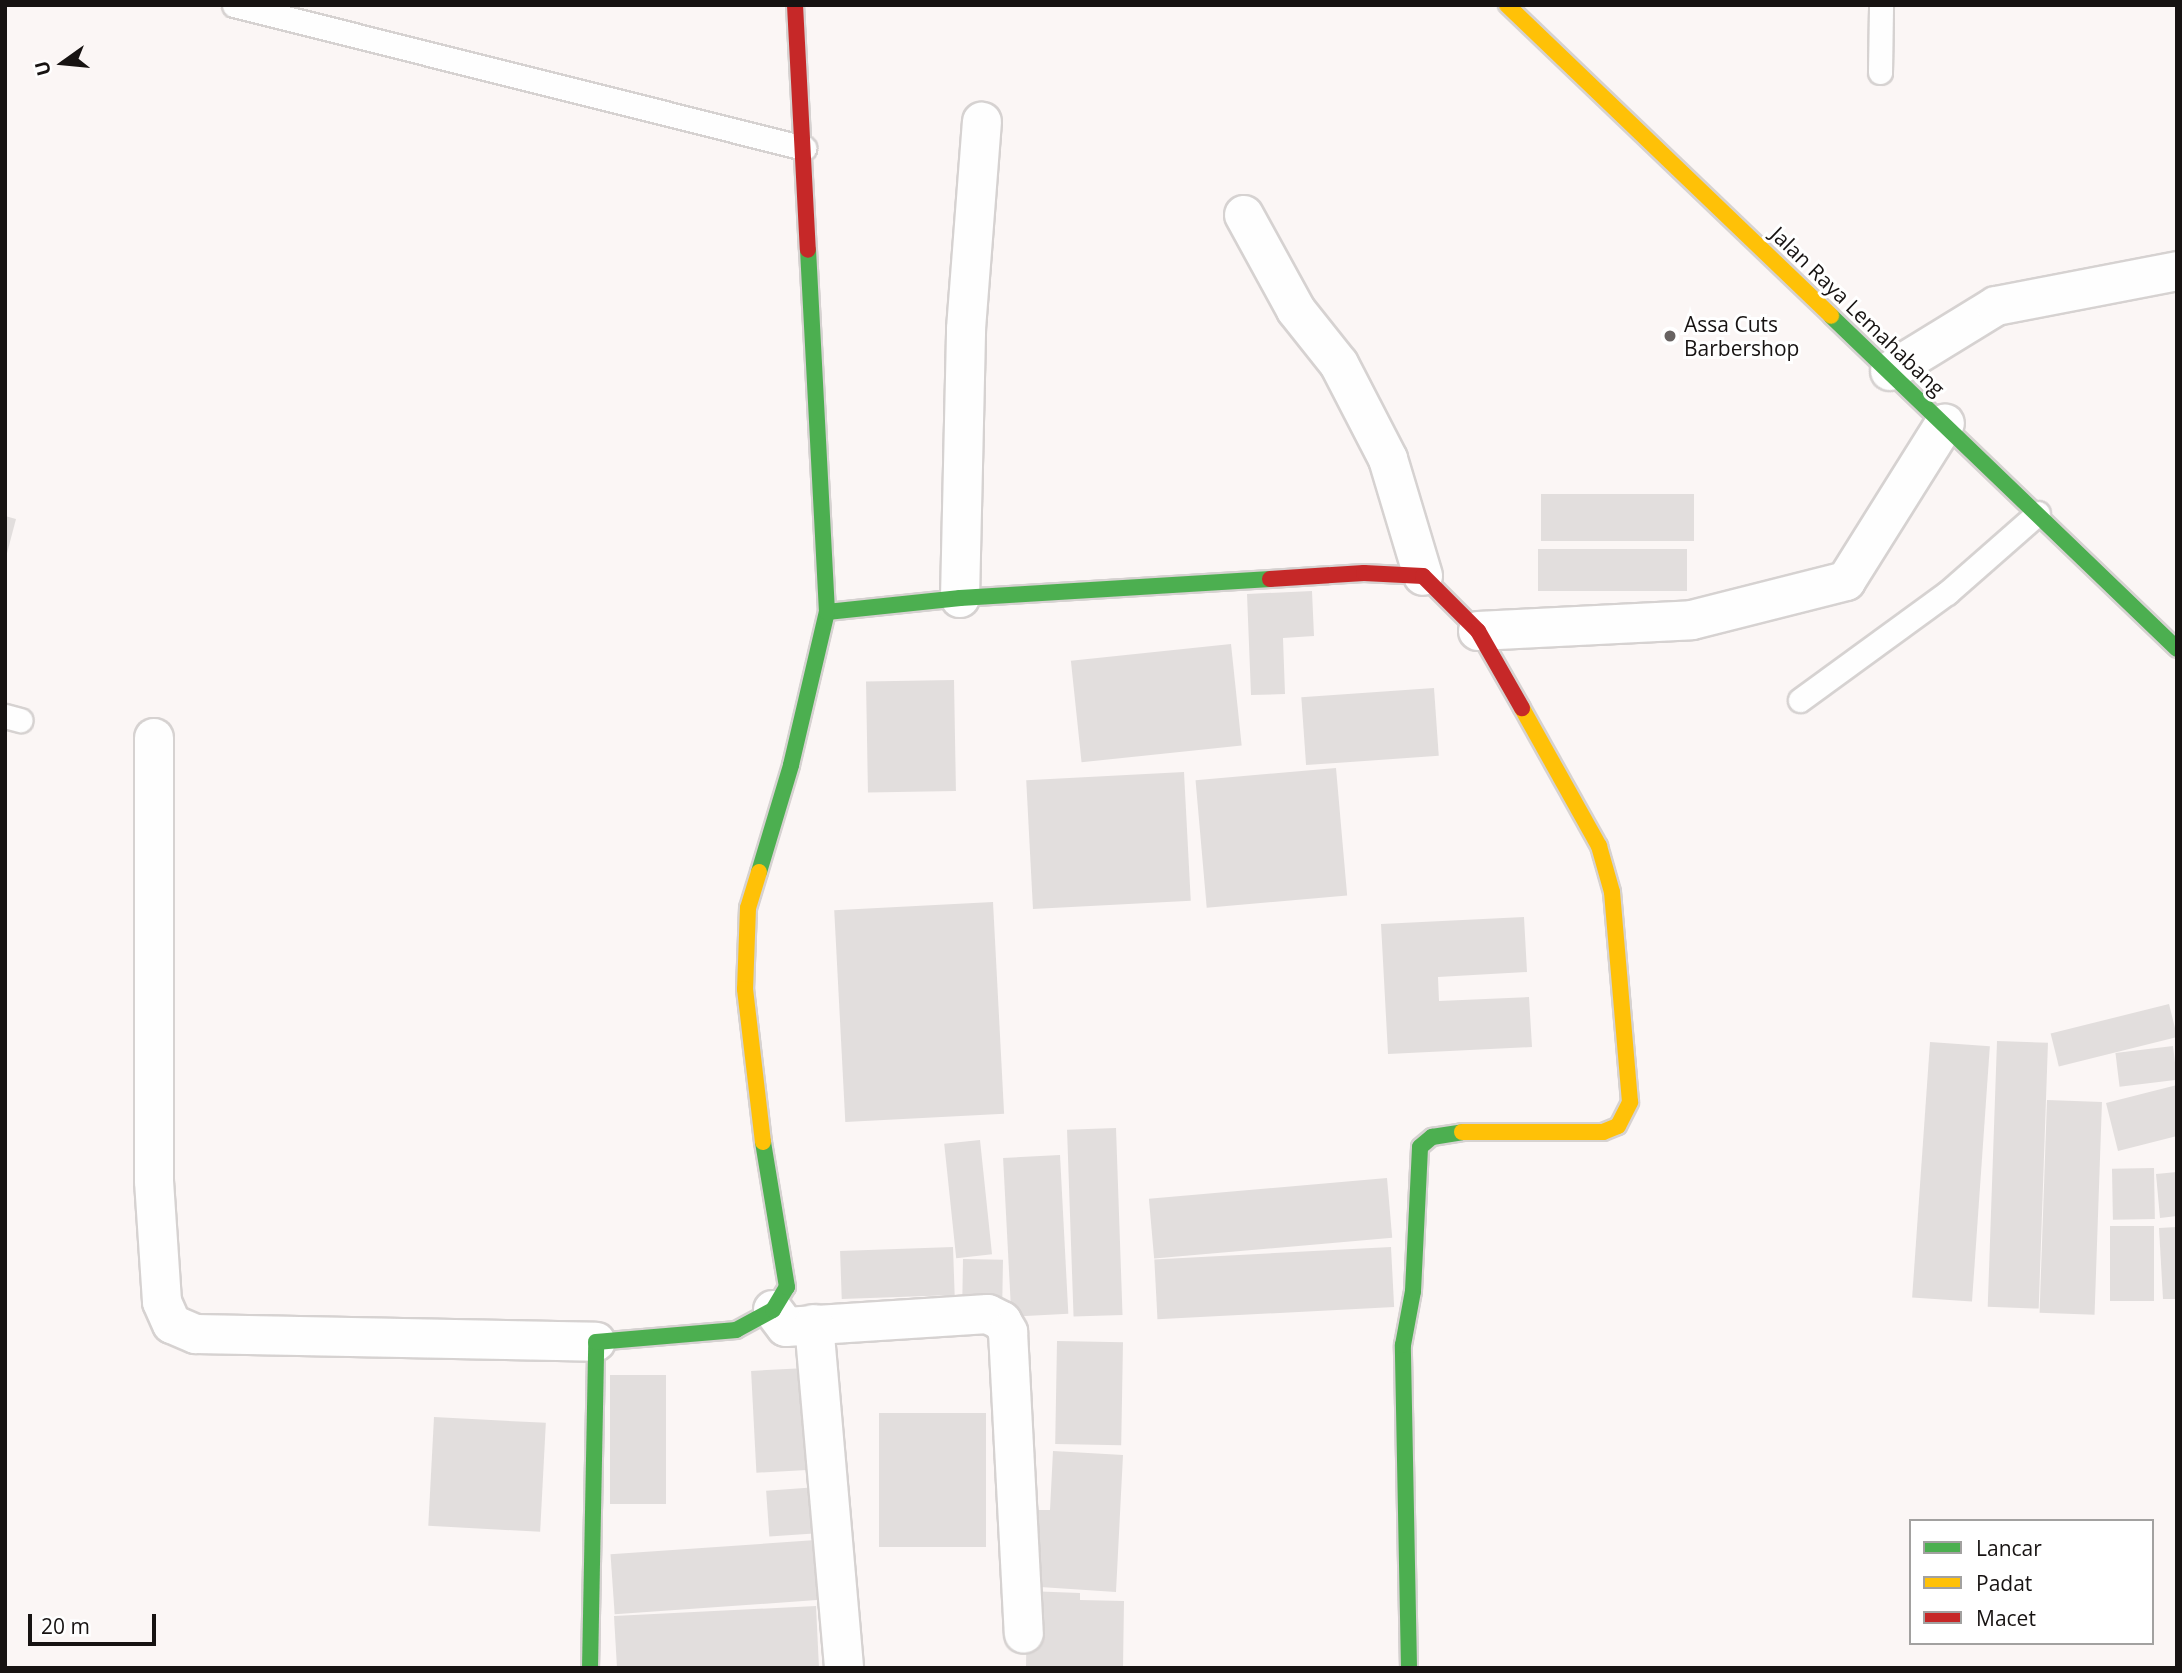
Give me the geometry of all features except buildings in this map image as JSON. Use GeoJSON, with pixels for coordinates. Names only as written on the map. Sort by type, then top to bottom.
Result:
{"type":"FeatureCollection","features":[{"type":"Feature","properties":{"kind":"street"},"geometry":{"type":"LineString","coordinates":[[154,738],[154,1181],[162,1302],[172,1324],[196,1334],[596,1342],[736,1330],[772,1310],[787,1287],[753,1079],[745,989],[748,908],[791,765],[827,611],[804,148],[794,5]]}},
{"type":"Feature","properties":{"kind":"street","name":"Jalan Raya Lemahabang"},"geometry":{"type":"LineString","coordinates":[[1507,5],[1945,423],[2177,649]]}},
{"type":"Feature","properties":{"kind":"street"},"geometry":{"type":"LineString","coordinates":[[960,598],[966,329],[982,122]]}},
{"type":"Feature","properties":{"kind":"street"},"geometry":{"type":"LineString","coordinates":[[1244,215],[1296,310],[1339,364],[1388,459],[1423,576],[1478,631],[1599,846],[1612,892],[1630,1101],[1618,1126],[1604,1132],[1458,1132],[1432,1137],[1420,1147],[1413,1291],[1403,1345],[1409,1668]]}},
{"type":"Feature","properties":{"kind":"street"},"geometry":{"type":"LineString","coordinates":[[1890,371],[1996,306],[2177,271]]}},
{"type":"Feature","properties":{"kind":"street"},"geometry":{"type":"LineString","coordinates":[[1478,631],[1692,620],[1846,581],[1945,423]]}},
{"type":"Feature","properties":{"kind":"street"},"geometry":{"type":"LineString","coordinates":[[827,611],[960,598],[1364,573],[1423,576]]}},
{"type":"Feature","properties":{"kind":"street"},"geometry":{"type":"LineString","coordinates":[[772,1310],[786,1327],[988,1314],[1002,1321],[1008,1332],[1024,1634]]}},
{"type":"Feature","properties":{"kind":"street"},"geometry":{"type":"LineString","coordinates":[[814,1324],[844,1668]]}},
{"type":"Feature","properties":{"kind":"street"},"geometry":{"type":"LineString","coordinates":[[590,1668],[596,1342]]}},
{"type":"Feature","properties":{"kind":"lane"},"geometry":{"type":"LineString","coordinates":[[234,5],[804,148]]}},
{"type":"Feature","properties":{"kind":"lane"},"geometry":{"type":"LineString","coordinates":[[1880,72],[1881,5]]}},
{"type":"Feature","properties":{"kind":"lane"},"geometry":{"type":"LineString","coordinates":[[1800,700],[1947,593],[2038,513]]}},
{"type":"Feature","properties":{"kind":"traffic: fast"},"geometry":{"type":"LineString","coordinates":[[759,872],[791,765],[827,612],[808,250]]}},
{"type":"Feature","properties":{"kind":"traffic: fast"},"geometry":{"type":"LineString","coordinates":[[1831,316],[2177,649]]}},
{"type":"Feature","properties":{"kind":"traffic: fast"},"geometry":{"type":"LineString","coordinates":[[827,612],[960,598],[1270,579]]}},
{"type":"Feature","properties":{"kind":"traffic: fast"},"geometry":{"type":"LineString","coordinates":[[1409,1668],[1403,1345],[1413,1291],[1420,1147],[1432,1137],[1462,1132]]}},
{"type":"Feature","properties":{"kind":"traffic: fast"},"geometry":{"type":"LineString","coordinates":[[590,1668],[596,1342],[736,1330],[773,1310],[787,1287],[763,1142]]}},
{"type":"Feature","properties":{"kind":"traffic: slow"},"geometry":{"type":"LineString","coordinates":[[1507,5],[1831,316]]}},
{"type":"Feature","properties":{"kind":"traffic: slow"},"geometry":{"type":"LineString","coordinates":[[1462,1132],[1603,1132],[1618,1126],[1630,1102],[1612,892],[1599,846],[1522,708]]}},
{"type":"Feature","properties":{"kind":"traffic: slow"},"geometry":{"type":"LineString","coordinates":[[759,872],[748,908],[745,989],[763,1142]]}},
{"type":"Feature","properties":{"kind":"traffic: jam"},"geometry":{"type":"LineString","coordinates":[[795,5],[808,250]]}},
{"type":"Feature","properties":{"kind":"traffic: jam"},"geometry":{"type":"LineString","coordinates":[[1270,579],[1364,573],[1423,576],[1478,631],[1522,708]]}},
{"type":"Feature","properties":{"kind":"place","name":"Assa Cuts Barbershop"},"geometry":{"type":"Point","coordinates":[1670,336]}}]}
